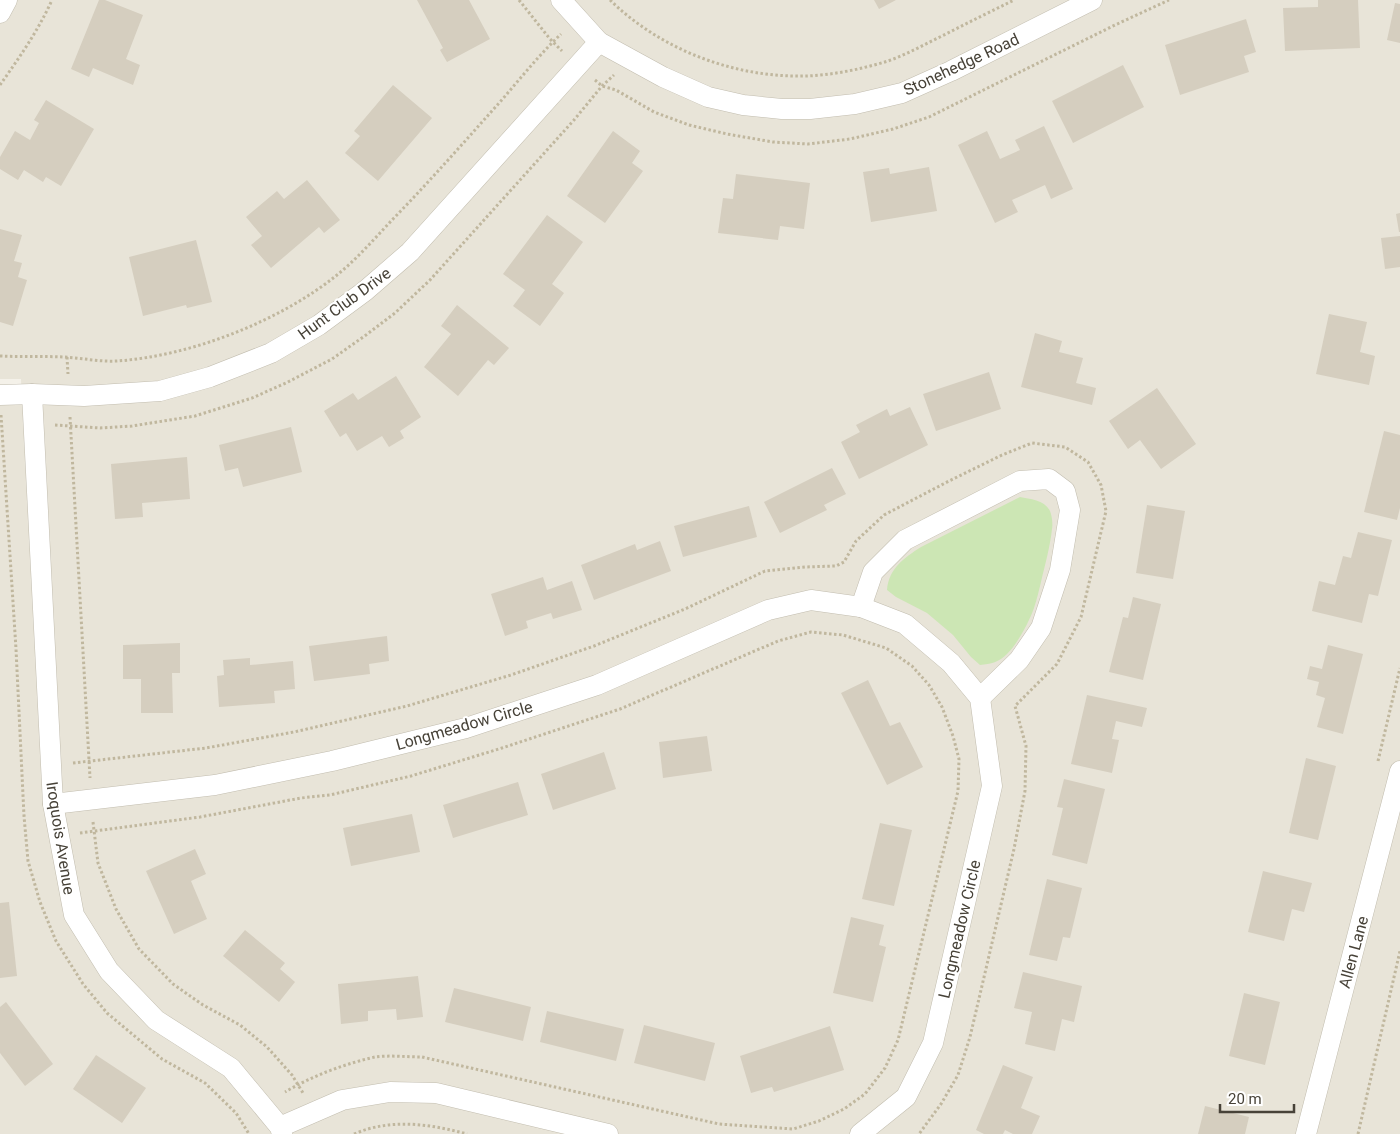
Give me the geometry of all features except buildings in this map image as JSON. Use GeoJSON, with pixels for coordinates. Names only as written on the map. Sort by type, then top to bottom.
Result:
{"type":"FeatureCollection","features":[{"type":"Feature","properties":{"kind":"street"},"geometry":{"type":"LineString","coordinates":[[0,13],[7,0]]}},
{"type":"Feature","properties":{"kind":"street","name":"Stonehedge Road"},"geometry":{"type":"LineString","coordinates":[[562,0],[599,42],[663,77],[708,97],[743,105],[782,109],[810,109],[855,104],[902,93],[951,71],[1085,1]]}},
{"type":"Feature","properties":{"kind":"street","name":"Hunt Club Drive"},"geometry":{"type":"LineString","coordinates":[[0,395],[84,396],[160,391],[210,377],[271,353],[319,325],[365,291],[410,252],[599,42]]}},
{"type":"Feature","properties":{"kind":"street","name":"Iroquois Avenue"},"geometry":{"type":"LineString","coordinates":[[32,394],[53,804],[74,915],[109,971],[156,1020],[231,1068],[281,1131]]}},
{"type":"Feature","properties":{"kind":"street"},"geometry":{"type":"LineString","coordinates":[[861,607],[874,572],[905,540],[1020,481],[1049,479],[1065,491],[1070,510],[1060,570],[1041,628],[1018,660],[980,698]]}},
{"type":"Feature","properties":{"kind":"street","name":"Longmeadow Circle"},"geometry":{"type":"LineString","coordinates":[[53,804],[215,785],[332,761],[466,728],[597,684],[768,610],[811,600],[861,607],[905,624],[951,663],[980,698],[992,786],[933,1043],[906,1097],[860,1134]]}},
{"type":"Feature","properties":{"kind":"street","name":"Allen Lane"},"geometry":{"type":"LineString","coordinates":[[1306,1134],[1400,771]]}},
{"type":"Feature","properties":{"kind":"street"},"geometry":{"type":"LineString","coordinates":[[281,1131],[315,1112],[342,1100],[390,1092],[436,1093],[608,1134]]}},
{"type":"Feature","properties":{"kind":"path"},"geometry":{"type":"LineString","coordinates":[[0,85],[31,40],[52,0]]}},
{"type":"Feature","properties":{"kind":"path"},"geometry":{"type":"LineString","coordinates":[[610,0],[636,22],[672,46],[692,54],[754,72],[785,76],[808,76],[853,70],[890,60],[1014,0]]}},
{"type":"Feature","properties":{"kind":"path"},"geometry":{"type":"LineString","coordinates":[[0,356],[67,357],[104,361],[145,357],[200,345],[269,319],[303,299],[337,275],[376,237],[432,179],[552,42],[577,18]]}},
{"type":"Feature","properties":{"kind":"path"},"geometry":{"type":"LineString","coordinates":[[67,357],[91,799],[98,863],[116,909],[139,949],[173,984],[203,1005],[240,1024],[267,1047],[292,1075],[315,1112]]}},
{"type":"Feature","properties":{"kind":"path"},"geometry":{"type":"LineString","coordinates":[[70,763],[206,748],[294,732],[407,706],[511,675],[594,646],[684,610],[765,571],[836,566],[844,562],[856,541],[884,515],[1002,455],[1032,443],[1065,447],[1088,462],[1100,485],[1106,511],[1081,617],[1057,664],[1015,706],[1026,746],[1025,791],[1012,858],[970,1037],[958,1075],[941,1104],[919,1134]]}},
{"type":"Feature","properties":{"kind":"path"},"geometry":{"type":"LineString","coordinates":[[75,833],[200,817],[301,798],[330,795],[411,776],[620,709],[778,641],[811,632],[843,636],[886,648],[912,666],[929,685],[942,707],[960,759],[958,791],[898,1040],[885,1068],[865,1094],[844,1109],[819,1121],[793,1129],[719,1124],[422,1057],[377,1057],[331,1070],[298,1084],[285,1092]]}},
{"type":"Feature","properties":{"kind":"path"},"geometry":{"type":"LineString","coordinates":[[1358,1134],[1400,951]]}},
{"type":"Feature","properties":{"kind":"path"},"geometry":{"type":"LineString","coordinates":[[354,1134],[388,1124],[422,1124],[443,1127],[467,1134]]}},
{"type":"Feature","properties":{"kind":"shaded area"},"geometry":{"type":"Polygon","coordinates":[[[0,0],[1400,0],[1400,1134],[0,1134],[0,405],[22,404],[21,379],[0,379],[0,0]]]}},
{"type":"Feature","properties":{"kind":"green space"},"geometry":{"type":"Polygon","coordinates":[[[1020,497],[1041,502],[1050,511],[1052,527],[1046,563],[1034,608],[1019,638],[1001,659],[980,665],[953,635],[927,613],[896,597],[887,590],[888,582],[898,564],[921,547],[1020,497]]]}}]}
